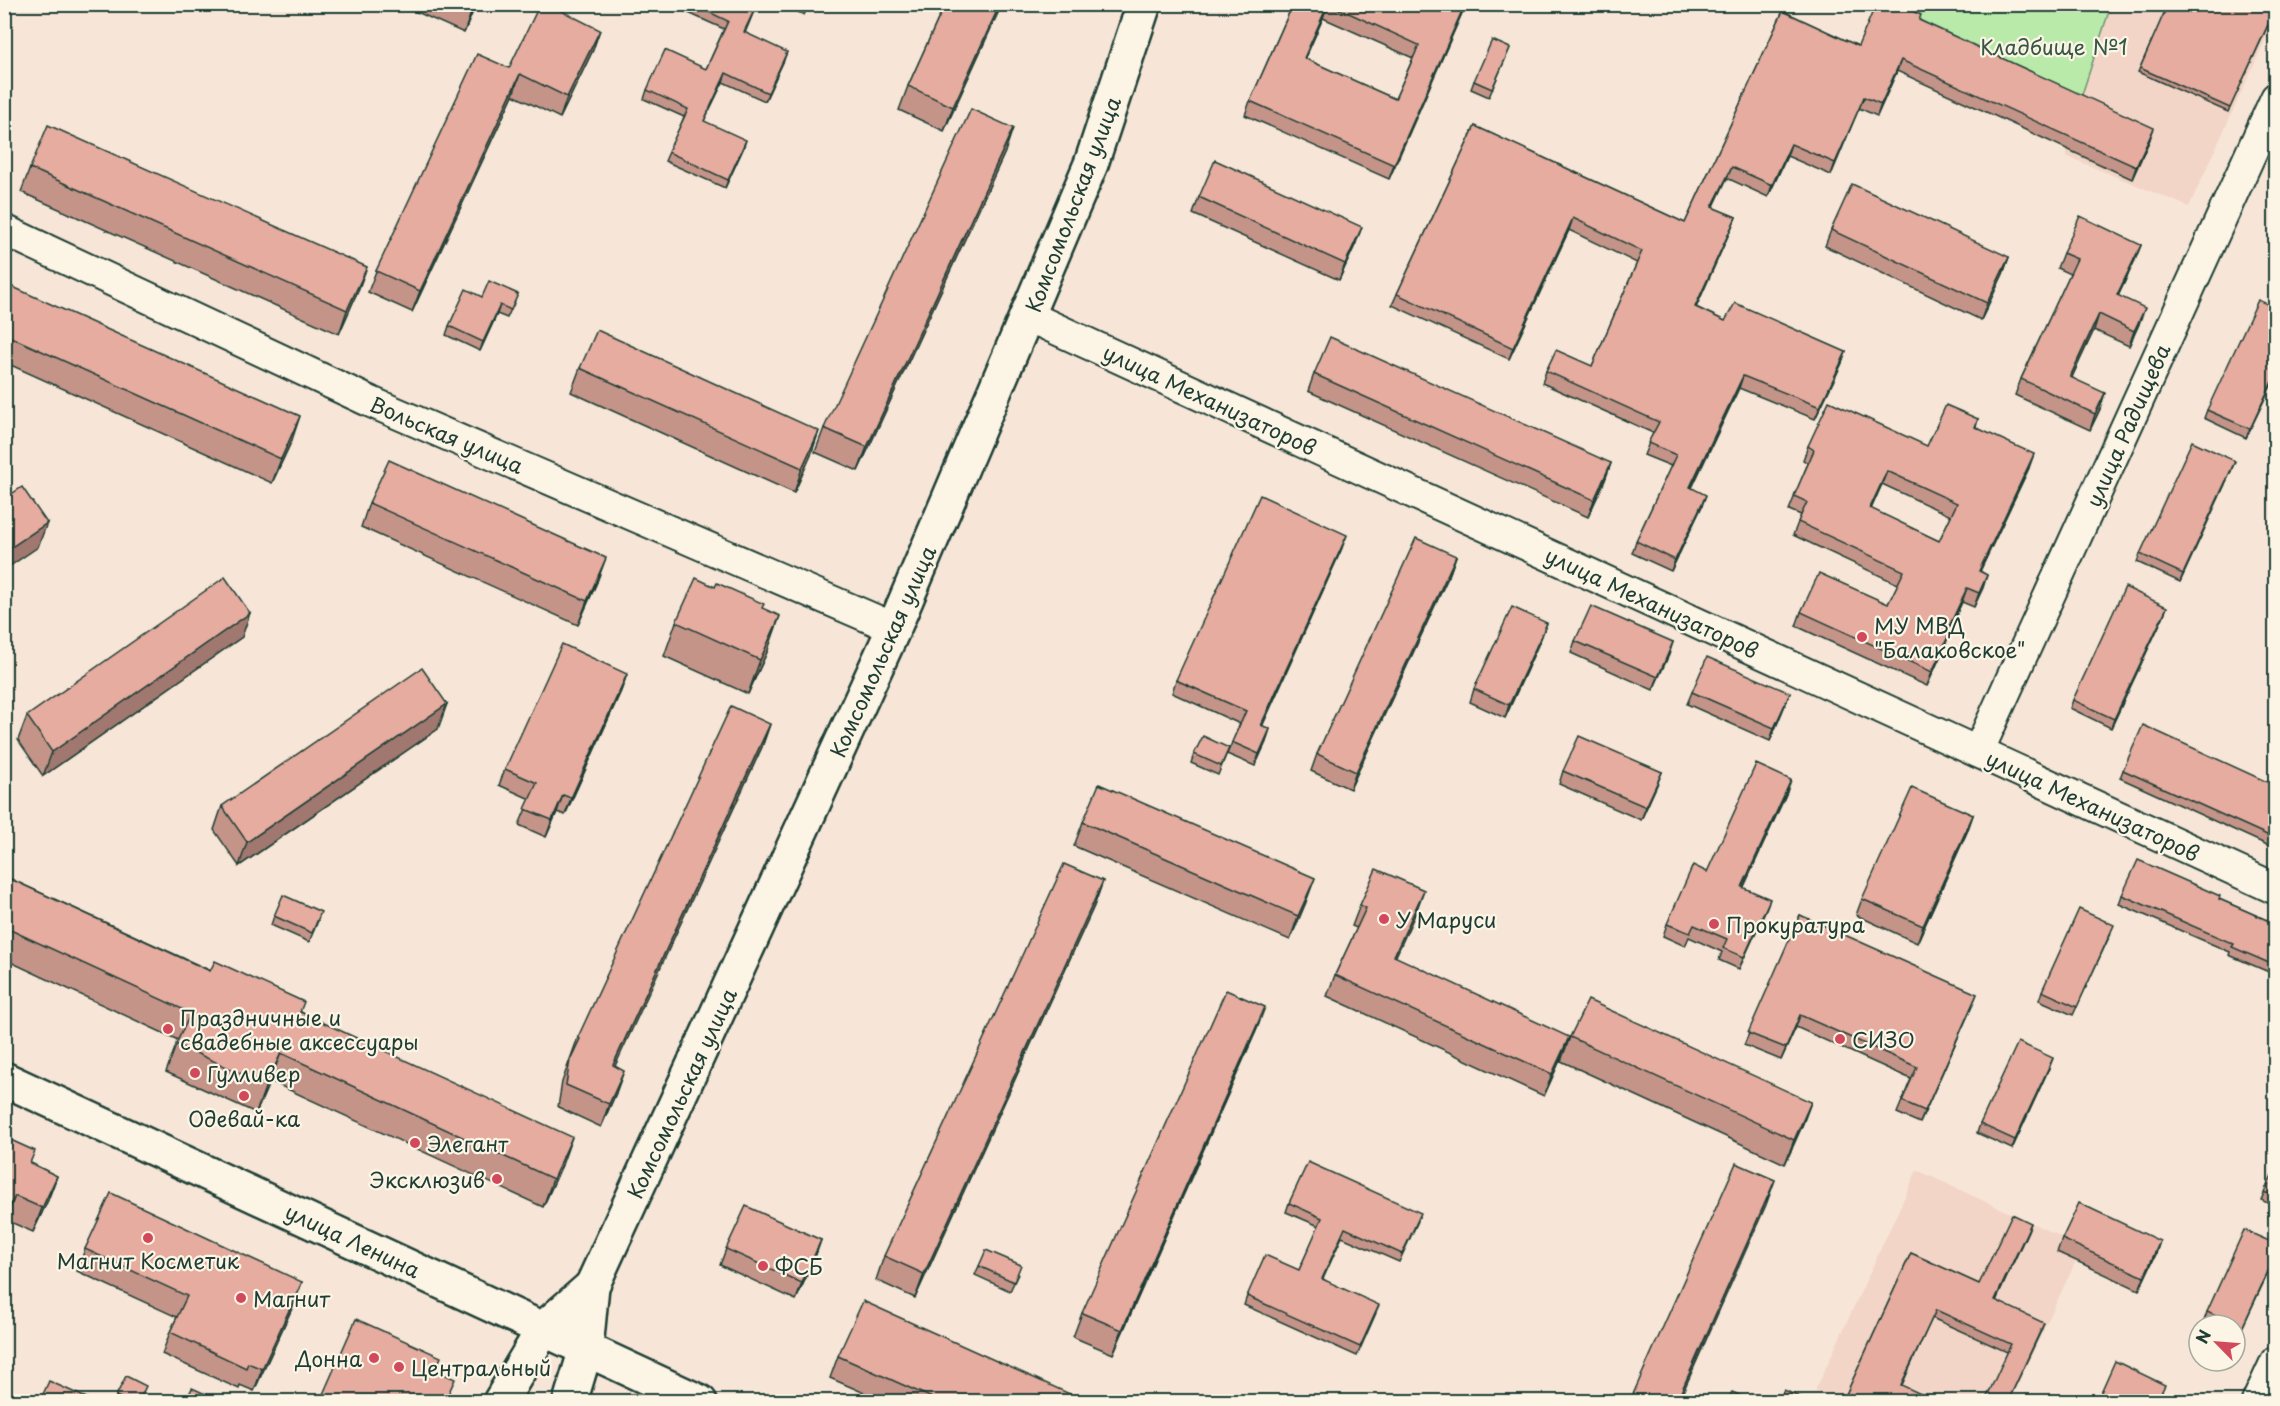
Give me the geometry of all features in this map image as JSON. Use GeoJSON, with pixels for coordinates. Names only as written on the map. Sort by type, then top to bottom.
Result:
{"type":"FeatureCollection","features":[{"type":"Feature","properties":{"kind":"main road","name":"Комсомольская улица"},"geometry":{"type":"LineString","coordinates":[[570,1401],[586,1349],[592,1286],[894,627],[1028,316],[1091,164],[1144,4]]}},
{"type":"Feature","properties":{"kind":"main road","name":"улица Ленина"},"geometry":{"type":"LineString","coordinates":[[4,1079],[700,1401]]}},
{"type":"Feature","properties":{"kind":"main road","name":"Комсомольская улица"},"geometry":{"type":"LineString","coordinates":[[500,1401],[544,1328],[592,1286]]}},
{"type":"Feature","properties":{"kind":"street","name":"улица Радищева"},"geometry":{"type":"LineString","coordinates":[[1978,752],[2276,98]]}},
{"type":"Feature","properties":{"kind":"street","name":"Вольская улица"},"geometry":{"type":"LineString","coordinates":[[4,230],[371,402],[894,627]]}},
{"type":"Feature","properties":{"kind":"street","name":"улица Механизаторов"},"geometry":{"type":"LineString","coordinates":[[1028,316],[2276,889]]}},
{"type":"Feature","properties":{"kind":"street"},"geometry":{"type":"LineString","coordinates":[[2257,1401],[2276,1361]]}},
{"type":"Feature","properties":{"kind":"shaded area"},"geometry":{"type":"Polygon","coordinates":[[[2111,5],[2275,5],[2275,19],[2189,207],[2066,156],[2079,104],[2111,5]]]}},
{"type":"Feature","properties":{"kind":"shaded area"},"geometry":{"type":"Polygon","coordinates":[[[1917,1170],[2064,1238],[2076,1261],[2010,1401],[1838,1401],[1815,1391],[1917,1170]]]}},
{"type":"Feature","properties":{"kind":"green space","name":"Кладбище №1"},"geometry":{"type":"Polygon","coordinates":[[[1863,5],[2111,5],[2079,104],[1863,5]]]}},
{"type":"Feature","properties":{"kind":"building"},"geometry":{"type":"Polygon","coordinates":[[[540,4],[548,4],[600,30],[567,97],[520,74],[420,291],[376,271],[477,54],[509,68],[540,4]]]}},
{"type":"Feature","properties":{"kind":"building"},"geometry":{"type":"Polygon","coordinates":[[[692,4],[757,4],[744,32],[787,52],[768,93],[726,73],[704,121],[746,140],[728,180],[668,152],[688,109],[647,90],[665,50],[706,69],[728,21],[692,4]]]}},
{"type":"Feature","properties":{"kind":"building"},"geometry":{"type":"Polygon","coordinates":[[[945,4],[1000,4],[953,107],[908,86],[945,4]]]}},
{"type":"Feature","properties":{"kind":"building"},"geometry":{"type":"Polygon","coordinates":[[[1293,4],[1328,4],[1304,58],[1395,99],[1419,45],[1329,4],[1465,4],[1394,165],[1250,101],[1293,4]]]}},
{"type":"Feature","properties":{"kind":"building"},"geometry":{"type":"Polygon","coordinates":[[[1876,4],[1897,4],[1921,15],[1919,20],[2154,128],[2136,167],[1901,60],[1881,104],[1864,97],[1835,163],[1791,144],[1772,185],[1732,167],[1712,207],[1736,217],[1695,307],[1725,321],[1735,303],[1846,352],[1820,407],[1743,376],[1690,487],[1706,495],[1675,560],[1636,541],[1676,455],[1648,443],[1659,422],[1546,371],[1556,350],[1592,366],[1642,251],[1573,218],[1513,348],[1397,294],[1475,126],[1685,223],[1783,11],[1858,46],[1876,4]]]}},
{"type":"Feature","properties":{"kind":"building"},"geometry":{"type":"Polygon","coordinates":[[[2168,4],[2276,4],[2230,108],[2140,68],[2168,4]]]}},
{"type":"Feature","properties":{"kind":"building"},"geometry":{"type":"Polygon","coordinates":[[[1492,40],[1510,48],[1492,89],[1474,81],[1492,40]]]}},
{"type":"Feature","properties":{"kind":"building"},"geometry":{"type":"Polygon","coordinates":[[[971,109],[1013,128],[867,447],[824,428],[971,109]]]}},
{"type":"Feature","properties":{"kind":"building"},"geometry":{"type":"Polygon","coordinates":[[[48,125],[367,267],[347,310],[30,168],[48,125]]]}},
{"type":"Feature","properties":{"kind":"building"},"geometry":{"type":"Polygon","coordinates":[[[1215,160],[1362,227],[1345,264],[1199,197],[1215,160]]]}},
{"type":"Feature","properties":{"kind":"building"},"geometry":{"type":"Polygon","coordinates":[[[1852,184],[2009,257],[1987,303],[1831,230],[1852,184]]]}},
{"type":"Feature","properties":{"kind":"building"},"geometry":{"type":"Polygon","coordinates":[[[2080,216],[2141,245],[2117,295],[2145,308],[2134,331],[2099,314],[2070,377],[2105,393],[2095,414],[2021,379],[2077,259],[2063,253],[2080,216]]]}},
{"type":"Feature","properties":{"kind":"building"},"geometry":{"type":"Polygon","coordinates":[[[489,281],[518,294],[511,310],[500,305],[483,342],[449,326],[466,289],[482,297],[489,281]]]}},
{"type":"Feature","properties":{"kind":"building"},"geometry":{"type":"Polygon","coordinates":[[[4,283],[300,416],[281,459],[4,334],[4,283]]]}},
{"type":"Feature","properties":{"kind":"building"},"geometry":{"type":"Polygon","coordinates":[[[2258,300],[2276,308],[2276,373],[2250,429],[2207,410],[2258,300]]]}},
{"type":"Feature","properties":{"kind":"building"},"geometry":{"type":"Polygon","coordinates":[[[597,330],[819,431],[802,468],[580,368],[597,330]]]}},
{"type":"Feature","properties":{"kind":"building"},"geometry":{"type":"Polygon","coordinates":[[[1330,337],[1611,463],[1594,500],[1314,374],[1330,337]]]}},
{"type":"Feature","properties":{"kind":"building"},"geometry":{"type":"Polygon","coordinates":[[[1829,401],[1927,446],[1946,405],[1978,419],[1975,427],[2034,454],[1979,571],[1987,575],[1979,593],[1967,588],[1947,631],[1950,632],[1932,672],[1801,612],[1819,573],[1888,604],[1904,571],[1798,522],[1807,502],[1794,496],[1814,450],[1808,446],[1829,401]],[[1887,471],[1870,508],[1939,541],[1957,503],[1887,471]]]}},
{"type":"Feature","properties":{"kind":"building"},"geometry":{"type":"Polygon","coordinates":[[[2192,441],[2235,461],[2183,574],[2140,554],[2192,441]]]}},
{"type":"Feature","properties":{"kind":"building"},"geometry":{"type":"Polygon","coordinates":[[[389,460],[606,558],[587,601],[369,503],[389,460]]]}},
{"type":"Feature","properties":{"kind":"building"},"geometry":{"type":"Polygon","coordinates":[[[22,487],[47,523],[4,552],[4,499],[22,487]]]}},
{"type":"Feature","properties":{"kind":"building"},"geometry":{"type":"Polygon","coordinates":[[[1260,495],[1347,535],[1261,725],[1270,729],[1259,754],[1232,742],[1246,711],[1176,680],[1260,495]]]}},
{"type":"Feature","properties":{"kind":"building"},"geometry":{"type":"Polygon","coordinates":[[[1416,538],[1456,556],[1356,772],[1317,754],[1416,538]]]}},
{"type":"Feature","properties":{"kind":"building"},"geometry":{"type":"Polygon","coordinates":[[[225,577],[250,613],[52,752],[27,716],[225,577]]]}},
{"type":"Feature","properties":{"kind":"building"},"geometry":{"type":"Polygon","coordinates":[[[696,578],[715,587],[717,583],[764,604],[762,608],[780,616],[760,660],[676,622],[696,578]]]}},
{"type":"Feature","properties":{"kind":"building"},"geometry":{"type":"Polygon","coordinates":[[[2125,587],[2167,607],[2114,719],[2073,700],[2125,587]]]}},
{"type":"Feature","properties":{"kind":"building"},"geometry":{"type":"Polygon","coordinates":[[[1591,606],[1673,642],[1658,677],[1575,641],[1591,606]]]}},
{"type":"Feature","properties":{"kind":"building"},"geometry":{"type":"Polygon","coordinates":[[[1512,607],[1547,623],[1509,705],[1474,689],[1512,607]]]}},
{"type":"Feature","properties":{"kind":"building"},"geometry":{"type":"Polygon","coordinates":[[[562,644],[627,674],[571,798],[563,795],[552,820],[525,809],[537,783],[505,769],[562,644]]]}},
{"type":"Feature","properties":{"kind":"building"},"geometry":{"type":"Polygon","coordinates":[[[1707,657],[1790,693],[1774,728],[1692,692],[1707,657]]]}},
{"type":"Feature","properties":{"kind":"building"},"geometry":{"type":"Polygon","coordinates":[[[422,668],[447,704],[247,842],[222,806],[422,668]]]}},
{"type":"Feature","properties":{"kind":"building"},"geometry":{"type":"Polygon","coordinates":[[[731,706],[770,724],[613,1065],[624,1071],[609,1104],[566,1085],[570,1060],[580,1039],[578,1037],[731,706]]]}},
{"type":"Feature","properties":{"kind":"building"},"geometry":{"type":"Polygon","coordinates":[[[2143,725],[2276,786],[2276,839],[2123,770],[2143,725]]]}},
{"type":"Feature","properties":{"kind":"building"},"geometry":{"type":"Polygon","coordinates":[[[1203,736],[1229,748],[1221,766],[1194,754],[1203,736]]]}},
{"type":"Feature","properties":{"kind":"building"},"geometry":{"type":"Polygon","coordinates":[[[1579,736],[1662,772],[1646,807],[1563,771],[1579,736]]]}},
{"type":"Feature","properties":{"kind":"building"},"geometry":{"type":"Polygon","coordinates":[[[1756,764],[1791,780],[1742,887],[1770,899],[1744,957],[1723,948],[1727,939],[1694,925],[1690,933],[1667,924],[1693,865],[1707,872],[1756,764]]]}},
{"type":"Feature","properties":{"kind":"building"},"geometry":{"type":"Polygon","coordinates":[[[1099,784],[1315,878],[1298,916],[1083,822],[1099,784]]]}},
{"type":"Feature","properties":{"kind":"building"},"geometry":{"type":"Polygon","coordinates":[[[1912,788],[1973,815],[1923,926],[1862,899],[1912,788]]]}},
{"type":"Feature","properties":{"kind":"building"},"geometry":{"type":"Polygon","coordinates":[[[2138,860],[2220,896],[2219,899],[2276,924],[2276,966],[2232,947],[2234,944],[2122,895],[2138,860]]]}},
{"type":"Feature","properties":{"kind":"building"},"geometry":{"type":"Polygon","coordinates":[[[1064,864],[1103,881],[924,1274],[884,1256],[1064,864]]]}},
{"type":"Feature","properties":{"kind":"building"},"geometry":{"type":"Polygon","coordinates":[[[1376,869],[1424,890],[1394,956],[1569,1037],[1552,1074],[1335,975],[1366,908],[1360,905],[1376,869]]]}},
{"type":"Feature","properties":{"kind":"building"},"geometry":{"type":"Polygon","coordinates":[[[4,876],[210,971],[215,961],[304,1002],[300,1012],[572,1137],[553,1179],[281,1053],[266,1085],[176,1044],[191,1013],[4,927],[4,876]]]}},
{"type":"Feature","properties":{"kind":"building"},"geometry":{"type":"Polygon","coordinates":[[[283,895],[321,912],[312,933],[274,916],[283,895]]]}},
{"type":"Feature","properties":{"kind":"building"},"geometry":{"type":"Polygon","coordinates":[[[2079,909],[2114,925],[2077,1007],[2042,991],[2079,909]]]}},
{"type":"Feature","properties":{"kind":"building"},"geometry":{"type":"Polygon","coordinates":[[[1800,915],[1977,994],[1925,1111],[1902,1101],[1917,1067],[1800,1015],[1786,1048],[1748,1033],[1800,915]]]}},
{"type":"Feature","properties":{"kind":"building"},"geometry":{"type":"Polygon","coordinates":[[[1226,990],[1265,1007],[1122,1330],[1082,1313],[1226,990]]]}},
{"type":"Feature","properties":{"kind":"building"},"geometry":{"type":"Polygon","coordinates":[[[1588,1000],[1811,1102],[1794,1140],[1570,1037],[1588,1000]]]}},
{"type":"Feature","properties":{"kind":"building"},"geometry":{"type":"Polygon","coordinates":[[[2018,1042],[2053,1058],[2015,1140],[1980,1124],[2018,1042]]]}},
{"type":"Feature","properties":{"kind":"building"},"geometry":{"type":"Polygon","coordinates":[[[4,1137],[35,1151],[30,1163],[57,1176],[42,1208],[15,1196],[10,1205],[4,1202],[4,1137]]]}},
{"type":"Feature","properties":{"kind":"building"},"geometry":{"type":"Polygon","coordinates":[[[1308,1162],[1421,1213],[1402,1254],[1345,1228],[1322,1279],[1379,1305],[1360,1347],[1247,1296],[1265,1255],[1299,1270],[1322,1218],[1289,1203],[1308,1162]]]}},
{"type":"Feature","properties":{"kind":"building"},"geometry":{"type":"Polygon","coordinates":[[[1736,1163],[1775,1180],[1677,1401],[1630,1401],[1736,1163]]]}},
{"type":"Feature","properties":{"kind":"building"},"geometry":{"type":"Polygon","coordinates":[[[2276,1167],[2276,1197],[2264,1192],[2276,1167]]]}},
{"type":"Feature","properties":{"kind":"building"},"geometry":{"type":"Polygon","coordinates":[[[111,1193],[302,1282],[262,1369],[248,1363],[246,1368],[170,1332],[187,1296],[85,1249],[111,1193]]]}},
{"type":"Feature","properties":{"kind":"building"},"geometry":{"type":"Polygon","coordinates":[[[2079,1203],[2160,1241],[2144,1277],[2062,1239],[2079,1203]]]}},
{"type":"Feature","properties":{"kind":"building"},"geometry":{"type":"Polygon","coordinates":[[[746,1206],[821,1240],[802,1283],[726,1249],[746,1206]]]}},
{"type":"Feature","properties":{"kind":"building"},"geometry":{"type":"Polygon","coordinates":[[[2012,1214],[2031,1223],[1995,1300],[2044,1323],[2008,1401],[1985,1401],[2011,1344],[1936,1310],[1901,1385],[1936,1401],[1843,1401],[1911,1253],[1979,1284],[2012,1214]]]}},
{"type":"Feature","properties":{"kind":"building"},"geometry":{"type":"Polygon","coordinates":[[[2244,1230],[2276,1244],[2276,1254],[2247,1317],[2247,1313],[2207,1312],[2244,1230]]]}},
{"type":"Feature","properties":{"kind":"building"},"geometry":{"type":"Polygon","coordinates":[[[986,1250],[1021,1265],[1014,1282],[979,1266],[986,1250]]]}},
{"type":"Feature","properties":{"kind":"building"},"geometry":{"type":"Polygon","coordinates":[[[863,1301],[1081,1399],[1080,1401],[986,1401],[979,1398],[978,1401],[939,1401],[838,1356],[863,1301]]]}},
{"type":"Feature","properties":{"kind":"building"},"geometry":{"type":"Polygon","coordinates":[[[356,1319],[441,1357],[435,1370],[455,1379],[445,1401],[320,1401],[356,1319]]]}},
{"type":"Feature","properties":{"kind":"building"},"geometry":{"type":"Polygon","coordinates":[[[2115,1361],[2165,1385],[2157,1401],[2097,1401],[2115,1361]]]}},
{"type":"Feature","properties":{"kind":"building"},"geometry":{"type":"Polygon","coordinates":[[[126,1376],[146,1386],[139,1401],[127,1401],[116,1396],[126,1376]]]}},
{"type":"Feature","properties":{"kind":"building"},"geometry":{"type":"Polygon","coordinates":[[[49,1381],[93,1401],[40,1401],[49,1381]]]}},
{"type":"Feature","properties":{"kind":"building"},"geometry":{"type":"Polygon","coordinates":[[[192,1388],[221,1401],[186,1401],[192,1388]]]}},
{"type":"Feature","properties":{"kind":"building"},"geometry":{"type":"Polygon","coordinates":[[[1784,1390],[1808,1401],[1779,1401],[1784,1390]]]}},
{"type":"Feature","properties":{"kind":"building"},"geometry":{"type":"Polygon","coordinates":[[[1732,1392],[1753,1401],[1727,1401],[1732,1392]]]}},
{"type":"Feature","properties":{"kind":"place","name":"МУ МВД \"Балаковское\""},"geometry":{"type":"Point","coordinates":[1862,637]}},
{"type":"Feature","properties":{"kind":"place","name":"У Маруси"},"geometry":{"type":"Point","coordinates":[1384,919]}},
{"type":"Feature","properties":{"kind":"place","name":"Прокуратура"},"geometry":{"type":"Point","coordinates":[1714,924]}},
{"type":"Feature","properties":{"kind":"place","name":"Праздничные и свадебные аксессуары"},"geometry":{"type":"Point","coordinates":[168,1029]}},
{"type":"Feature","properties":{"kind":"place","name":"СИЗО"},"geometry":{"type":"Point","coordinates":[1840,1039]}},
{"type":"Feature","properties":{"kind":"place","name":"Гулливер"},"geometry":{"type":"Point","coordinates":[195,1073]}},
{"type":"Feature","properties":{"kind":"place","name":"Одевай-ка"},"geometry":{"type":"Point","coordinates":[244,1096]}},
{"type":"Feature","properties":{"kind":"place","name":"Элегант"},"geometry":{"type":"Point","coordinates":[415,1143]}},
{"type":"Feature","properties":{"kind":"place","name":"Эксклюзив"},"geometry":{"type":"Point","coordinates":[497,1179]}},
{"type":"Feature","properties":{"kind":"place","name":"Магнит Косметик"},"geometry":{"type":"Point","coordinates":[148,1238]}},
{"type":"Feature","properties":{"kind":"place","name":"ФСБ"},"geometry":{"type":"Point","coordinates":[763,1266]}},
{"type":"Feature","properties":{"kind":"place","name":"Магнит"},"geometry":{"type":"Point","coordinates":[241,1298]}},
{"type":"Feature","properties":{"kind":"place","name":"Донна"},"geometry":{"type":"Point","coordinates":[374,1358]}},
{"type":"Feature","properties":{"kind":"place","name":"Центральный"},"geometry":{"type":"Point","coordinates":[399,1367]}}]}
